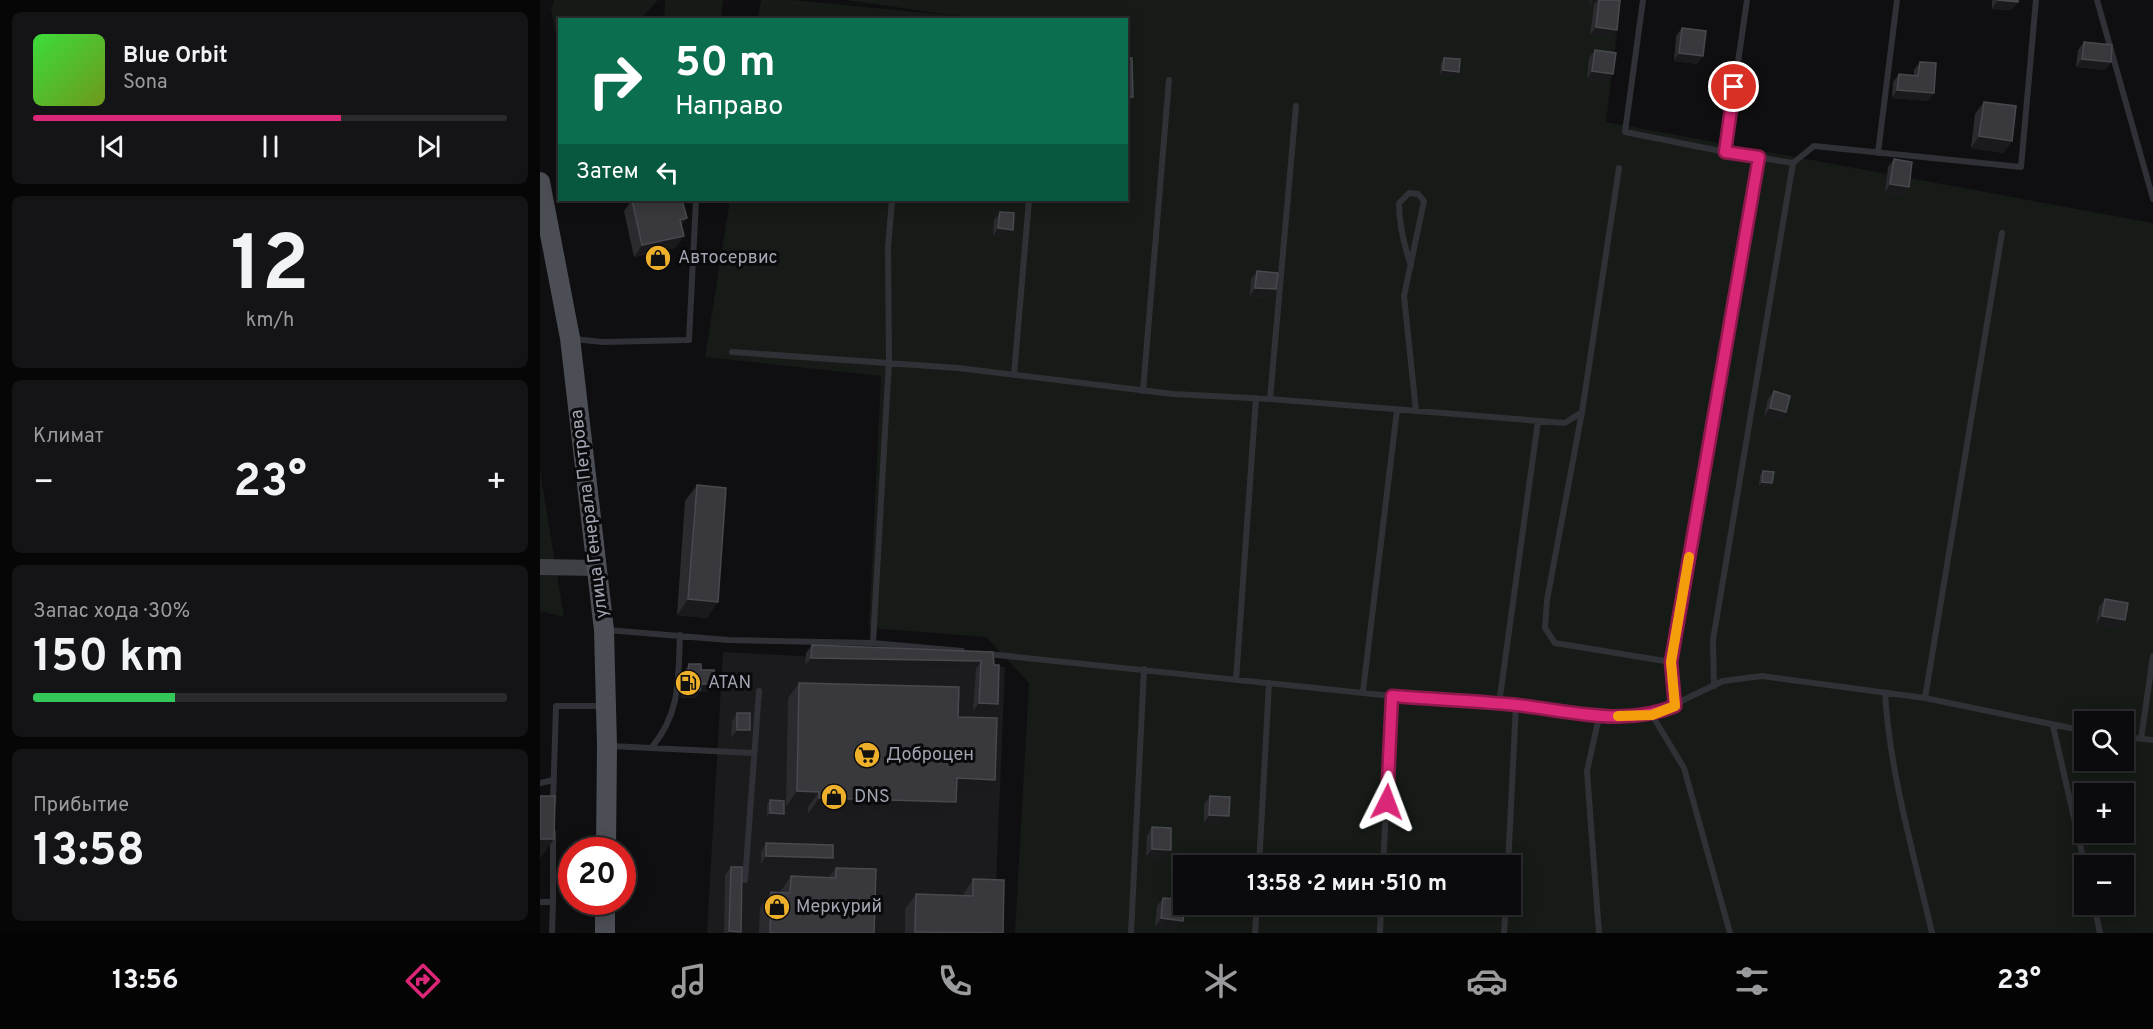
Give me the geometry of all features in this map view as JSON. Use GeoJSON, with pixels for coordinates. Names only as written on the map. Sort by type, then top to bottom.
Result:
{"type":"FeatureCollection","features":[{"type":"Feature","properties":{"kind":"main road","name":"улица Генерала Петрова"},"geometry":{"type":"LineString","coordinates":[[540,182],[570,338],[604,630],[607,706],[606,837]]}},
{"type":"Feature","properties":{"kind":"main road"},"geometry":{"type":"LineString","coordinates":[[540,567],[596,568]]}},
{"type":"Feature","properties":{"kind":"main road"},"geometry":{"type":"LineString","coordinates":[[605,915],[605,933]]}},
{"type":"Feature","properties":{"kind":"lane"},"geometry":{"type":"LineString","coordinates":[[1643,0],[1625,132],[1793,163]]}},
{"type":"Feature","properties":{"kind":"lane"},"geometry":{"type":"LineString","coordinates":[[1725,152],[1747,0]]}},
{"type":"Feature","properties":{"kind":"lane"},"geometry":{"type":"LineString","coordinates":[[1878,153],[1897,0]]}},
{"type":"Feature","properties":{"kind":"lane"},"geometry":{"type":"LineString","coordinates":[[1714,686],[1713,640],[1793,163],[1814,146],[2021,167],[2036,0]]}},
{"type":"Feature","properties":{"kind":"lane"},"geometry":{"type":"LineString","coordinates":[[2097,0],[2153,199]]}},
{"type":"Feature","properties":{"kind":"lane"},"geometry":{"type":"LineString","coordinates":[[1143,391],[1169,80]]}},
{"type":"Feature","properties":{"kind":"lane"},"geometry":{"type":"LineString","coordinates":[[1270,399],[1296,106]]}},
{"type":"Feature","properties":{"kind":"lane"},"geometry":{"type":"LineString","coordinates":[[1675,706],[1671,662],[1759,157]]}},
{"type":"Feature","properties":{"kind":"lane"},"geometry":{"type":"LineString","coordinates":[[1619,168],[1581,412],[1547,600],[1545,628],[1555,643],[1671,662]]}},
{"type":"Feature","properties":{"kind":"lane"},"geometry":{"type":"LineString","coordinates":[[1411,266],[1403,240],[1399,213],[1400,203],[1409,194],[1418,194],[1424,201],[1411,266],[1404,296],[1416,411]]}},
{"type":"Feature","properties":{"kind":"lane"},"geometry":{"type":"LineString","coordinates":[[570,338],[603,342],[689,340],[696,201]]}},
{"type":"Feature","properties":{"kind":"lane"},"geometry":{"type":"LineString","coordinates":[[873,642],[889,361],[888,247],[891,201]]}},
{"type":"Feature","properties":{"kind":"lane"},"geometry":{"type":"LineString","coordinates":[[1014,375],[1029,201]]}},
{"type":"Feature","properties":{"kind":"lane"},"geometry":{"type":"LineString","coordinates":[[1925,698],[2002,233]]}},
{"type":"Feature","properties":{"kind":"lane"},"geometry":{"type":"LineString","coordinates":[[732,352],[889,361],[1143,391],[1565,423],[1581,412]]}},
{"type":"Feature","properties":{"kind":"lane"},"geometry":{"type":"LineString","coordinates":[[1236,680],[1256,399]]}},
{"type":"Feature","properties":{"kind":"lane"},"geometry":{"type":"LineString","coordinates":[[1363,691],[1397,410]]}},
{"type":"Feature","properties":{"kind":"lane"},"geometry":{"type":"LineString","coordinates":[[1499,704],[1538,421]]}},
{"type":"Feature","properties":{"kind":"lane"},"geometry":{"type":"LineString","coordinates":[[604,630],[728,640],[873,642],[967,652]]}},
{"type":"Feature","properties":{"kind":"lane"},"geometry":{"type":"LineString","coordinates":[[652,747],[666,731],[677,701],[680,635]]}},
{"type":"Feature","properties":{"kind":"lane"},"geometry":{"type":"LineString","coordinates":[[979,653],[1363,691],[1392,696],[1516,705],[1599,717],[1652,715],[1675,706],[1723,681],[1762,676],[1925,698],[2074,729]]}},
{"type":"Feature","properties":{"kind":"lane"},"geometry":{"type":"LineString","coordinates":[[2140,739],[2153,656]]}},
{"type":"Feature","properties":{"kind":"lane"},"geometry":{"type":"LineString","coordinates":[[1131,933],[1144,669]]}},
{"type":"Feature","properties":{"kind":"lane"},"geometry":{"type":"LineString","coordinates":[[1260,855],[1269,683]]}},
{"type":"Feature","properties":{"kind":"lane"},"geometry":{"type":"LineString","coordinates":[[745,880],[759,691]]}},
{"type":"Feature","properties":{"kind":"lane"},"geometry":{"type":"LineString","coordinates":[[1885,693],[1887,728],[1899,791],[1932,933]]}},
{"type":"Feature","properties":{"kind":"lane"},"geometry":{"type":"LineString","coordinates":[[1384,855],[1392,696]]}},
{"type":"Feature","properties":{"kind":"lane"},"geometry":{"type":"LineString","coordinates":[[1509,855],[1516,705]]}},
{"type":"Feature","properties":{"kind":"lane"},"geometry":{"type":"LineString","coordinates":[[553,814],[556,706],[607,706]]}},
{"type":"Feature","properties":{"kind":"lane"},"geometry":{"type":"LineString","coordinates":[[1652,715],[1684,768],[1730,933]]}},
{"type":"Feature","properties":{"kind":"lane"},"geometry":{"type":"LineString","coordinates":[[1599,717],[1587,771],[1599,933]]}},
{"type":"Feature","properties":{"kind":"lane"},"geometry":{"type":"LineString","coordinates":[[2053,726],[2082,855]]}},
{"type":"Feature","properties":{"kind":"lane"},"geometry":{"type":"LineString","coordinates":[[2134,738],[2153,740]]}},
{"type":"Feature","properties":{"kind":"lane"},"geometry":{"type":"LineString","coordinates":[[607,746],[753,753]]}},
{"type":"Feature","properties":{"kind":"lane"},"geometry":{"type":"LineString","coordinates":[[540,783],[553,780]]}},
{"type":"Feature","properties":{"kind":"lane"},"geometry":{"type":"LineString","coordinates":[[552,933],[553,825]]}},
{"type":"Feature","properties":{"kind":"lane"},"geometry":{"type":"LineString","coordinates":[[540,902],[553,902]]}},
{"type":"Feature","properties":{"kind":"lane"},"geometry":{"type":"LineString","coordinates":[[1256,933],[1257,915]]}},
{"type":"Feature","properties":{"kind":"lane"},"geometry":{"type":"LineString","coordinates":[[1380,933],[1381,915]]}},
{"type":"Feature","properties":{"kind":"lane"},"geometry":{"type":"LineString","coordinates":[[1504,933],[1505,915]]}},
{"type":"Feature","properties":{"kind":"lane"},"geometry":{"type":"LineString","coordinates":[[2096,915],[2100,933]]}},
{"type":"Feature","properties":{"kind":"shaded area"},"geometry":{"type":"Polygon","coordinates":[[[555,0],[658,0],[641,18],[558,18],[558,47],[551,9],[555,0]]]}},
{"type":"Feature","properties":{"kind":"shaded area"},"geometry":{"type":"Polygon","coordinates":[[[665,0],[723,0],[721,18],[664,18],[665,0]]]}},
{"type":"Feature","properties":{"kind":"shaded area"},"geometry":{"type":"Polygon","coordinates":[[[761,0],[792,0],[959,16],[845,0],[1621,0],[1606,122],[2153,223],[2153,933],[1015,933],[1029,683],[986,637],[869,628],[881,376],[705,357],[730,201],[1128,201],[1128,18],[758,18],[761,0]]]}},
{"type":"Feature","properties":{"kind":"shaded area"},"geometry":{"type":"Polygon","coordinates":[[[540,471],[564,617],[540,611],[540,471]]]}},
{"type":"Feature","properties":{"kind":"shaded area"},"geometry":{"type":"Polygon","coordinates":[[[723,652],[1005,667],[994,933],[707,933],[723,652]]]}},
{"type":"Feature","properties":{"kind":"building"},"geometry":{"type":"Polygon","coordinates":[[[1599,0],[1620,0],[1617,30],[1596,27],[1599,0]]]}},
{"type":"Feature","properties":{"kind":"building"},"geometry":{"type":"Polygon","coordinates":[[[1682,28],[1706,31],[1703,56],[1679,53],[1682,28]]]}},
{"type":"Feature","properties":{"kind":"building"},"geometry":{"type":"Polygon","coordinates":[[[2084,42],[2112,45],[2111,62],[2082,59],[2084,42]]]}},
{"type":"Feature","properties":{"kind":"building"},"geometry":{"type":"Polygon","coordinates":[[[1595,50],[1616,53],[1613,74],[1592,71],[1595,50]]]}},
{"type":"Feature","properties":{"kind":"building"},"geometry":{"type":"Polygon","coordinates":[[[1128,58],[1132,58],[1133,97],[1128,97],[1128,58]]]}},
{"type":"Feature","properties":{"kind":"building"},"geometry":{"type":"Polygon","coordinates":[[[1444,58],[1460,59],[1459,72],[1443,70],[1444,58]]]}},
{"type":"Feature","properties":{"kind":"building"},"geometry":{"type":"Polygon","coordinates":[[[1920,62],[1936,63],[1934,93],[1897,90],[1899,74],[1918,76],[1920,62]]]}},
{"type":"Feature","properties":{"kind":"building"},"geometry":{"type":"Polygon","coordinates":[[[1984,102],[2016,106],[2012,141],[1979,136],[1984,102]]]}},
{"type":"Feature","properties":{"kind":"building"},"geometry":{"type":"Polygon","coordinates":[[[1894,159],[1912,162],[1909,187],[1890,184],[1894,159]]]}},
{"type":"Feature","properties":{"kind":"building"},"geometry":{"type":"Polygon","coordinates":[[[632,201],[682,201],[687,218],[680,220],[684,236],[642,245],[632,201]]]}},
{"type":"Feature","properties":{"kind":"building"},"geometry":{"type":"Polygon","coordinates":[[[1000,212],[1014,213],[1013,230],[998,228],[1000,212]]]}},
{"type":"Feature","properties":{"kind":"building"},"geometry":{"type":"Polygon","coordinates":[[[1257,271],[1278,273],[1276,289],[1255,288],[1257,271]]]}},
{"type":"Feature","properties":{"kind":"building"},"geometry":{"type":"Polygon","coordinates":[[[1774,391],[1790,396],[1786,412],[1770,408],[1774,391]]]}},
{"type":"Feature","properties":{"kind":"building"},"geometry":{"type":"Polygon","coordinates":[[[1763,471],[1774,472],[1772,483],[1762,482],[1763,471]]]}},
{"type":"Feature","properties":{"kind":"building"},"geometry":{"type":"Polygon","coordinates":[[[697,485],[726,488],[718,602],[688,599],[697,485]]]}},
{"type":"Feature","properties":{"kind":"building"},"geometry":{"type":"Polygon","coordinates":[[[2105,599],[2128,603],[2125,620],[2102,616],[2105,599]]]}},
{"type":"Feature","properties":{"kind":"building"},"geometry":{"type":"Polygon","coordinates":[[[812,645],[993,652],[994,665],[999,665],[998,704],[979,703],[981,661],[811,658],[812,645]]]}},
{"type":"Feature","properties":{"kind":"building"},"geometry":{"type":"Polygon","coordinates":[[[689,664],[701,664],[701,670],[714,670],[714,684],[701,684],[700,690],[686,690],[689,664]]]}},
{"type":"Feature","properties":{"kind":"building","name":"Доброцен"},"geometry":{"type":"Polygon","coordinates":[[[799,683],[959,687],[958,717],[997,718],[995,780],[957,778],[956,802],[819,798],[819,792],[797,791],[799,683]]]}},
{"type":"Feature","properties":{"kind":"building"},"geometry":{"type":"Polygon","coordinates":[[[737,713],[750,713],[750,730],[737,730],[737,713]]]}},
{"type":"Feature","properties":{"kind":"building"},"geometry":{"type":"Polygon","coordinates":[[[540,796],[555,796],[554,839],[540,839],[540,796]]]}},
{"type":"Feature","properties":{"kind":"building"},"geometry":{"type":"Polygon","coordinates":[[[1210,796],[1230,797],[1229,816],[1209,815],[1210,796]]]}},
{"type":"Feature","properties":{"kind":"building"},"geometry":{"type":"Polygon","coordinates":[[[770,800],[784,801],[784,814],[770,813],[770,800]]]}},
{"type":"Feature","properties":{"kind":"building"},"geometry":{"type":"Polygon","coordinates":[[[1152,827],[1171,828],[1171,850],[1152,849],[1152,827]]]}},
{"type":"Feature","properties":{"kind":"building"},"geometry":{"type":"Polygon","coordinates":[[[766,843],[833,845],[833,858],[766,856],[766,843]]]}},
{"type":"Feature","properties":{"kind":"building"},"geometry":{"type":"Polygon","coordinates":[[[731,867],[742,867],[741,932],[729,931],[731,867]]]}},
{"type":"Feature","properties":{"kind":"building"},"geometry":{"type":"Polygon","coordinates":[[[836,868],[876,869],[874,933],[770,933],[771,892],[790,893],[791,876],[836,878],[836,868]]]}},
{"type":"Feature","properties":{"kind":"building"},"geometry":{"type":"Polygon","coordinates":[[[973,879],[1004,880],[1003,933],[915,932],[916,894],[973,896],[973,879]]]}},
{"type":"Feature","properties":{"kind":"building"},"geometry":{"type":"Polygon","coordinates":[[[1163,898],[1173,899],[1173,915],[1184,915],[1183,921],[1161,918],[1163,898]]]}},
{"type":"Feature","properties":{"kind":"slow traffic"},"geometry":{"type":"LineString","coordinates":[[1618,716],[1652,715],[1675,706],[1671,662],[1689,557]]}},
{"type":"Feature","properties":{"kind":"place","name":"Автосервис"},"geometry":{"type":"Point","coordinates":[658,258]}},
{"type":"Feature","properties":{"kind":"place","name":"ATAN"},"geometry":{"type":"Point","coordinates":[688,683]}},
{"type":"Feature","properties":{"kind":"place","name":"Доброцен"},"geometry":{"type":"Point","coordinates":[867,755]}},
{"type":"Feature","properties":{"kind":"place","name":"DNS"},"geometry":{"type":"Point","coordinates":[834,797]}},
{"type":"Feature","properties":{"kind":"place","name":"Меркурий"},"geometry":{"type":"Point","coordinates":[777,907]}},
{"type":"Feature","properties":{"kind":"route"},"geometry":{"type":"LineString","coordinates":[[1387,802],[1392,696],[1516,705],[1599,717],[1652,715],[1675,706],[1671,662],[1759,157],[1725,152],[1734,87]]}}]}
